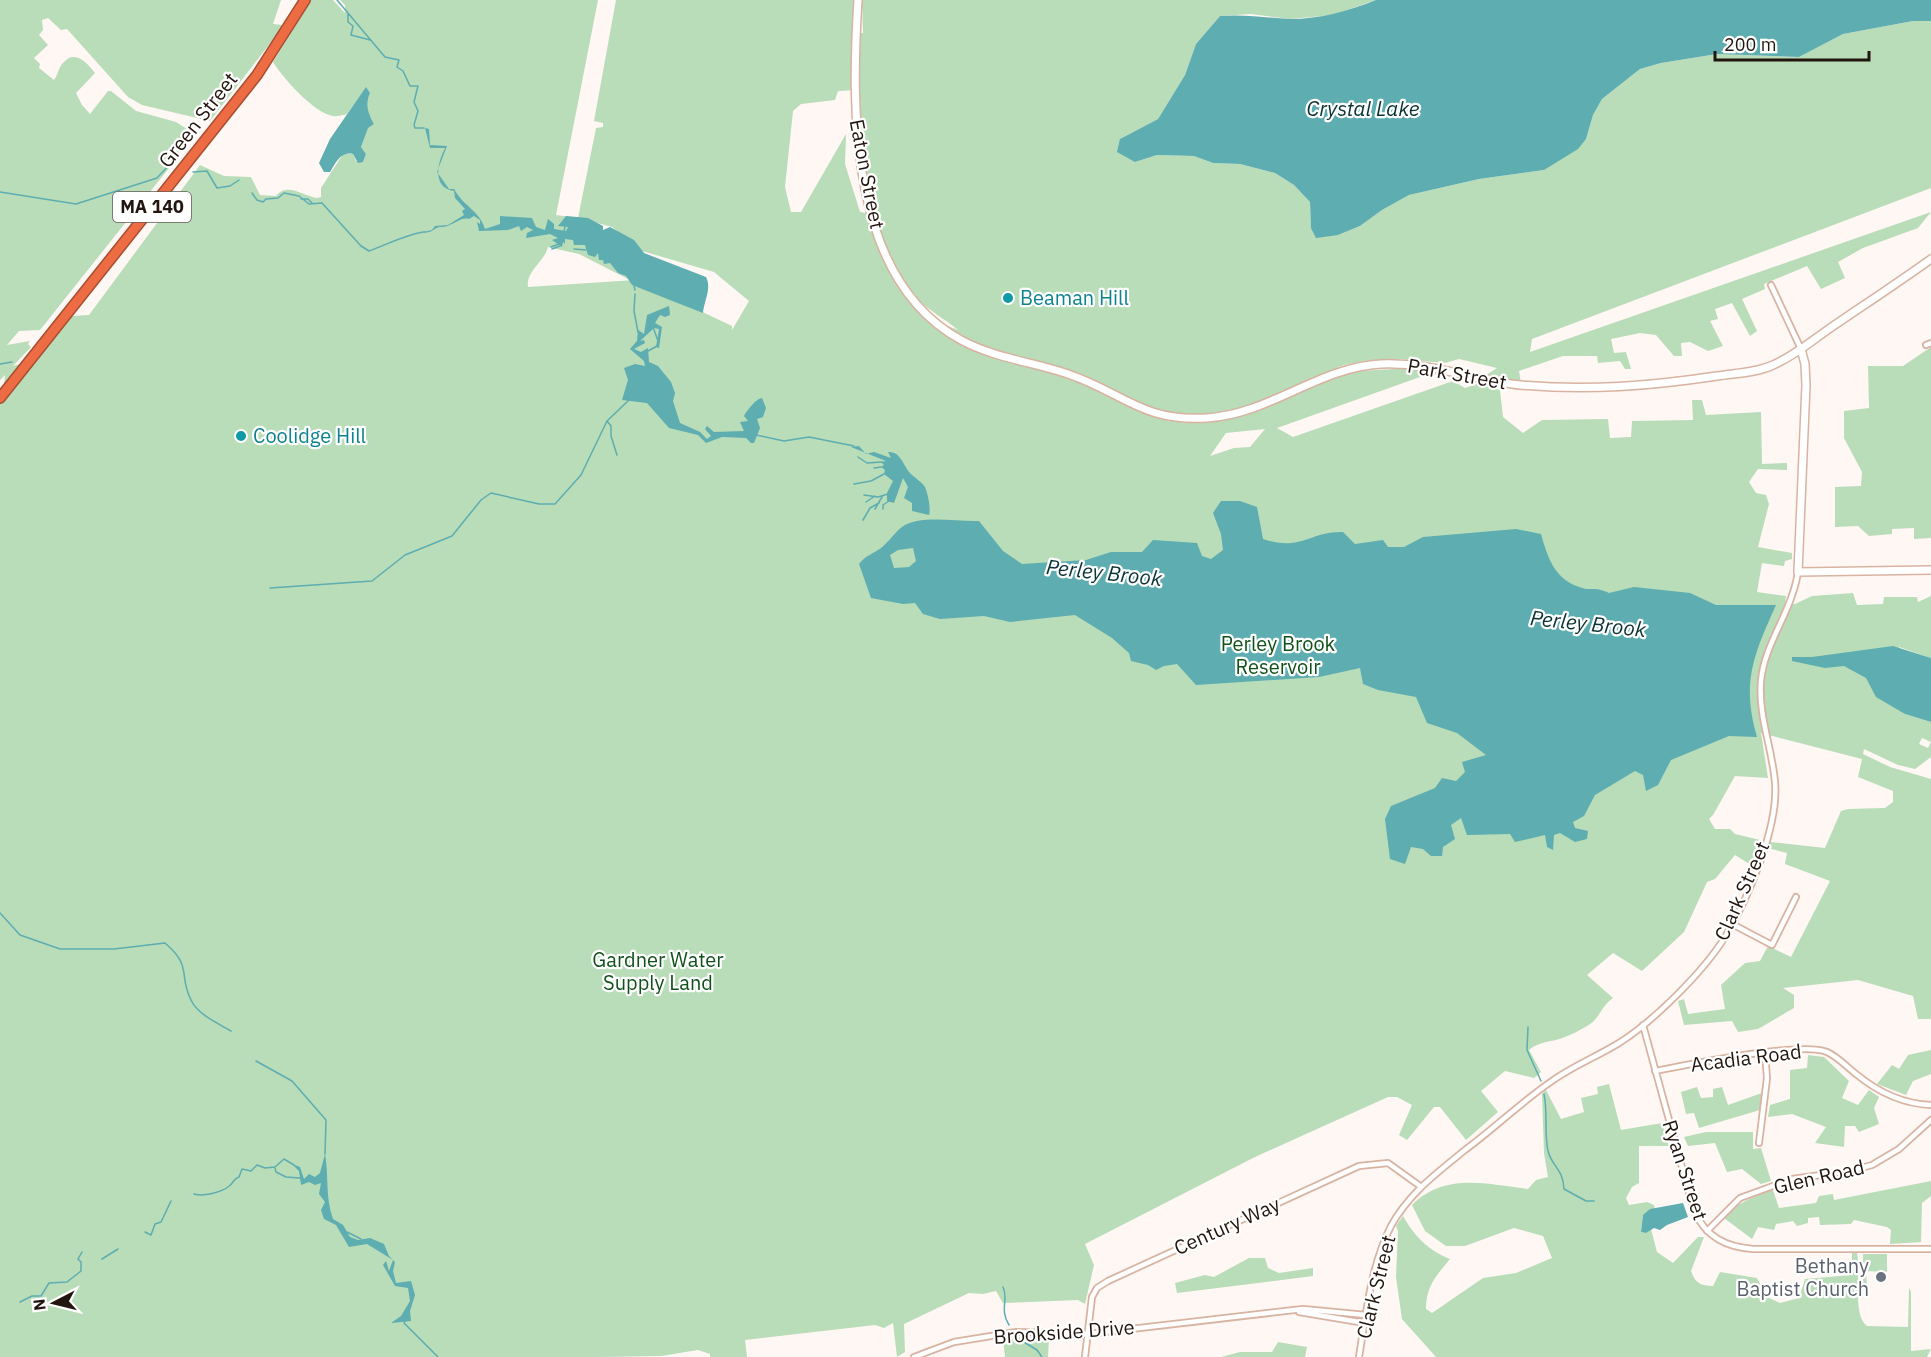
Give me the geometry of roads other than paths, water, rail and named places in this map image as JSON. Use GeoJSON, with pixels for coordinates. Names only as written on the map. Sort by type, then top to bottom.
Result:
{"type":"FeatureCollection","features":[{"type":"Feature","properties":{"kind":"highway","name":"Green Street"},"geometry":{"type":"LineString","coordinates":[[0,398],[257,75],[305,0]]}},
{"type":"Feature","properties":{"kind":"street","name":"Eaton Street"},"geometry":{"type":"LineString","coordinates":[[858,0],[855,115],[870,207],[878,237],[898,278],[920,307],[942,327]]}},
{"type":"Feature","properties":{"kind":"street","name":"Park Street"},"geometry":{"type":"LineString","coordinates":[[942,327],[975,347],[1074,376],[1144,410],[1187,418],[1240,413],[1330,375],[1368,365],[1421,364],[1512,384],[1614,388],[1762,369],[1801,349],[1930,262]]}},
{"type":"Feature","properties":{"kind":"street"},"geometry":{"type":"LineString","coordinates":[[1771,285],[1801,349]]}},
{"type":"Feature","properties":{"kind":"street","name":"Clark Street"},"geometry":{"type":"LineString","coordinates":[[1359,1357],[1366,1315],[1386,1236],[1402,1209],[1420,1186],[1543,1087],[1617,1044],[1642,1026],[1702,967],[1732,924],[1752,880],[1774,811],[1775,782],[1762,711],[1761,684],[1766,659],[1792,600],[1798,572],[1806,385],[1801,349]]}},
{"type":"Feature","properties":{"kind":"street"},"geometry":{"type":"LineString","coordinates":[[1798,572],[1931,570]]}},
{"type":"Feature","properties":{"kind":"street"},"geometry":{"type":"LineString","coordinates":[[1732,924],[1772,945],[1796,897]]}},
{"type":"Feature","properties":{"kind":"street","name":"Ryan Street"},"geometry":{"type":"LineString","coordinates":[[1642,1026],[1694,1211],[1707,1231],[1725,1244],[1753,1249],[1931,1249]]}},
{"type":"Feature","properties":{"kind":"street","name":"Acadia Road"},"geometry":{"type":"LineString","coordinates":[[1654,1071],[1765,1053],[1823,1051],[1885,1093],[1906,1102],[1931,1105]]}},
{"type":"Feature","properties":{"kind":"street"},"geometry":{"type":"LineString","coordinates":[[1759,1143],[1765,1102],[1765,1053]]}},
{"type":"Feature","properties":{"kind":"street","name":"Glen Road"},"geometry":{"type":"LineString","coordinates":[[1707,1231],[1740,1198],[1792,1179],[1850,1171],[1872,1165],[1899,1149],[1931,1119]]}},
{"type":"Feature","properties":{"kind":"street","name":"Century Way"},"geometry":{"type":"LineString","coordinates":[[1084,1357],[1092,1297],[1098,1286],[1359,1166],[1388,1163],[1420,1186]]}},
{"type":"Feature","properties":{"kind":"street","name":"Brookside Drive"},"geometry":{"type":"LineString","coordinates":[[914,1357],[951,1343],[1013,1332],[1088,1334],[1314,1309],[1366,1315]]}},
{"type":"Feature","properties":{"kind":"street","name":"Brookside Drive"},"geometry":{"type":"LineString","coordinates":[[1288,1311],[1365,1323]]}},
{"type":"Feature","properties":{"kind":"water","name":"Crystal Lake"},"geometry":{"type":"Polygon","coordinates":[[[1376,0],[1931,0],[1931,21],[1913,21],[1843,34],[1799,57],[1717,54],[1661,63],[1640,69],[1602,99],[1593,115],[1586,139],[1578,149],[1544,170],[1479,179],[1409,195],[1360,226],[1338,235],[1316,238],[1311,228],[1310,202],[1294,185],[1275,173],[1240,164],[1213,163],[1194,156],[1157,155],[1135,162],[1117,152],[1120,139],[1158,119],[1185,75],[1196,44],[1220,16],[1312,18],[1345,11],[1376,0]]]}},
{"type":"Feature","properties":{"kind":"water"},"geometry":{"type":"Polygon","coordinates":[[[366,87],[370,93],[368,109],[374,124],[368,128],[361,147],[366,154],[363,162],[358,163],[353,154],[345,154],[339,158],[330,172],[324,172],[319,163],[330,139],[366,87]]]}},
{"type":"Feature","properties":{"kind":"water"},"geometry":{"type":"Polygon","coordinates":[[[425,128],[429,129],[430,145],[447,146],[439,168],[445,148],[430,148],[425,128]]]}},
{"type":"Feature","properties":{"kind":"water"},"geometry":{"type":"Polygon","coordinates":[[[438,174],[449,189],[454,189],[479,217],[485,229],[500,224],[500,216],[532,218],[536,227],[545,230],[548,219],[554,224],[554,229],[566,231],[568,227],[558,226],[566,216],[588,218],[603,226],[603,230],[610,227],[634,240],[644,253],[706,277],[708,290],[703,313],[632,285],[626,276],[618,273],[610,263],[604,264],[603,260],[599,260],[598,253],[595,257],[588,255],[585,245],[574,245],[573,240],[565,239],[562,247],[552,240],[558,238],[550,234],[526,238],[527,233],[533,230],[527,227],[521,231],[519,226],[508,230],[479,231],[477,222],[480,224],[480,220],[474,216],[430,232],[423,232],[432,230],[435,226],[448,225],[464,215],[462,211],[465,209],[455,198],[454,191],[447,189],[442,185],[438,174]]]}},
{"type":"Feature","properties":{"kind":"water"},"geometry":{"type":"Polygon","coordinates":[[[669,306],[670,315],[665,317],[660,315],[655,323],[662,327],[659,348],[656,347],[659,329],[654,328],[640,341],[644,340],[645,343],[634,349],[641,352],[648,348],[649,362],[658,366],[671,382],[675,393],[673,401],[680,423],[700,432],[707,439],[711,436],[705,429],[707,426],[714,432],[744,431],[740,422],[748,421],[745,414],[755,402],[762,398],[766,408],[763,417],[757,419],[760,428],[754,443],[746,438],[722,437],[706,443],[698,435],[669,428],[647,403],[622,400],[628,380],[624,368],[635,364],[645,366],[644,361],[630,349],[637,341],[638,330],[644,334],[647,315],[669,306]]]}},
{"type":"Feature","properties":{"kind":"water"},"geometry":{"type":"Polygon","coordinates":[[[859,446],[865,452],[851,447],[859,446]]]}},
{"type":"Feature","properties":{"kind":"water"},"geometry":{"type":"Polygon","coordinates":[[[874,452],[891,458],[888,452],[892,452],[899,456],[911,474],[925,487],[929,501],[929,515],[912,511],[912,503],[904,498],[908,487],[903,478],[894,503],[887,501],[887,493],[893,481],[884,474],[885,470],[881,467],[884,465],[881,462],[886,461],[868,454],[874,452]]]}},
{"type":"Feature","properties":{"kind":"water","name":"Perley Brook Reservoir"},"geometry":{"type":"Polygon","coordinates":[[[1221,501],[1240,501],[1257,507],[1263,539],[1287,543],[1322,534],[1343,532],[1355,544],[1383,540],[1388,547],[1404,547],[1423,537],[1516,529],[1541,534],[1550,560],[1559,574],[1565,580],[1585,589],[1609,593],[1634,587],[1690,593],[1716,605],[1776,605],[1752,669],[1750,700],[1757,737],[1729,736],[1671,760],[1658,785],[1646,791],[1643,775],[1635,771],[1595,795],[1584,816],[1573,822],[1575,828],[1588,831],[1587,839],[1575,842],[1560,833],[1554,835],[1553,850],[1547,847],[1545,835],[1515,842],[1510,834],[1467,835],[1461,818],[1451,825],[1455,839],[1443,847],[1442,856],[1431,856],[1423,849],[1411,847],[1405,864],[1390,859],[1385,819],[1391,806],[1435,788],[1442,778],[1456,781],[1465,772],[1462,762],[1486,755],[1457,733],[1427,723],[1416,697],[1378,690],[1363,684],[1360,668],[1319,677],[1196,685],[1177,664],[1156,670],[1148,665],[1131,661],[1129,653],[1112,638],[1075,615],[1010,622],[984,616],[940,619],[923,614],[915,603],[903,604],[871,598],[859,564],[905,525],[922,520],[979,521],[1003,551],[1022,564],[1086,560],[1111,552],[1142,552],[1153,540],[1197,543],[1202,556],[1211,559],[1223,550],[1221,534],[1213,513],[1221,501]],[[913,548],[898,550],[890,555],[894,568],[909,567],[916,561],[913,548]]]}},
{"type":"Feature","properties":{"kind":"water"},"geometry":{"type":"Polygon","coordinates":[[[1893,646],[1931,658],[1931,722],[1905,714],[1876,697],[1866,678],[1844,666],[1825,668],[1792,661],[1792,657],[1812,657],[1893,646]]]}},
{"type":"Feature","properties":{"kind":"water"},"geometry":{"type":"Polygon","coordinates":[[[325,1154],[329,1203],[333,1219],[343,1225],[350,1237],[358,1240],[370,1238],[384,1244],[393,1260],[367,1244],[349,1247],[336,1225],[324,1219],[321,1210],[325,1202],[319,1194],[321,1183],[315,1185],[309,1182],[301,1185],[299,1171],[292,1164],[300,1167],[304,1179],[309,1174],[315,1177],[320,1173],[325,1154]]]}},
{"type":"Feature","properties":{"kind":"water"},"geometry":{"type":"Polygon","coordinates":[[[1683,1203],[1688,1217],[1660,1230],[1654,1228],[1646,1233],[1641,1232],[1643,1215],[1650,1209],[1683,1203]]]}},
{"type":"Feature","properties":{"kind":"water"},"geometry":{"type":"Polygon","coordinates":[[[393,1260],[396,1283],[411,1281],[415,1295],[410,1311],[411,1321],[391,1323],[401,1316],[410,1301],[408,1288],[395,1286],[383,1265],[386,1261],[389,1271],[393,1260]]]}},
{"type":"Feature","properties":{"kind":"waterway","name":"Perley Brook"},"geometry":{"type":"LineString","coordinates":[[337,0],[385,57],[399,60],[397,67],[403,71],[410,86],[418,86],[414,102],[418,111],[414,125],[415,128],[424,128]]}},
{"type":"Feature","properties":{"kind":"waterway"},"geometry":{"type":"LineString","coordinates":[[348,13],[348,22],[353,26],[351,35],[370,40]]}},
{"type":"Feature","properties":{"kind":"waterway"},"geometry":{"type":"LineString","coordinates":[[0,192],[76,204],[157,178],[173,161]]}},
{"type":"Feature","properties":{"kind":"waterway"},"geometry":{"type":"LineString","coordinates":[[193,172],[207,171],[217,188],[230,186],[239,180]]}},
{"type":"Feature","properties":{"kind":"waterway"},"geometry":{"type":"LineString","coordinates":[[252,193],[257,200],[263,202],[266,199],[278,198],[284,193],[299,196],[309,204],[322,203],[361,246],[369,251],[425,232]]}},
{"type":"Feature","properties":{"kind":"waterway"},"geometry":{"type":"LineString","coordinates":[[301,199],[308,199],[312,203]]}},
{"type":"Feature","properties":{"kind":"waterway"},"geometry":{"type":"LineString","coordinates":[[564,231],[565,227]]}},
{"type":"Feature","properties":{"kind":"waterway"},"geometry":{"type":"LineString","coordinates":[[551,247],[559,244]]}},
{"type":"Feature","properties":{"kind":"waterway"},"geometry":{"type":"LineString","coordinates":[[552,249],[560,246]]}},
{"type":"Feature","properties":{"kind":"waterway"},"geometry":{"type":"LineString","coordinates":[[574,249],[586,250]]}},
{"type":"Feature","properties":{"kind":"waterway"},"geometry":{"type":"LineString","coordinates":[[634,286],[635,290]]}},
{"type":"Feature","properties":{"kind":"waterway"},"geometry":{"type":"LineString","coordinates":[[635,294],[634,311],[638,332]]}},
{"type":"Feature","properties":{"kind":"waterway"},"geometry":{"type":"LineString","coordinates":[[653,327],[658,341]]}},
{"type":"Feature","properties":{"kind":"waterway"},"geometry":{"type":"LineString","coordinates":[[648,351],[657,346]]}},
{"type":"Feature","properties":{"kind":"waterway"},"geometry":{"type":"LineString","coordinates":[[0,364],[12,362]]}},
{"type":"Feature","properties":{"kind":"waterway"},"geometry":{"type":"LineString","coordinates":[[617,455],[611,436],[611,426],[607,421],[629,400]]}},
{"type":"Feature","properties":{"kind":"waterway"},"geometry":{"type":"LineString","coordinates":[[270,588],[372,581],[405,555],[452,536],[481,500],[491,493],[539,504],[555,504],[581,475],[607,421]]}},
{"type":"Feature","properties":{"kind":"waterway","name":"Perley Brook"},"geometry":{"type":"LineString","coordinates":[[756,435],[784,441],[809,437],[854,446]]}},
{"type":"Feature","properties":{"kind":"waterway"},"geometry":{"type":"LineString","coordinates":[[858,457],[867,463],[882,462]]}},
{"type":"Feature","properties":{"kind":"waterway"},"geometry":{"type":"LineString","coordinates":[[874,468],[881,467]]}},
{"type":"Feature","properties":{"kind":"waterway"},"geometry":{"type":"LineString","coordinates":[[854,484],[871,481],[884,474]]}},
{"type":"Feature","properties":{"kind":"waterway"},"geometry":{"type":"LineString","coordinates":[[864,495],[878,497],[888,494]]}},
{"type":"Feature","properties":{"kind":"waterway"},"geometry":{"type":"LineString","coordinates":[[866,502],[875,496]]}},
{"type":"Feature","properties":{"kind":"waterway"},"geometry":{"type":"LineString","coordinates":[[875,509],[882,497]]}},
{"type":"Feature","properties":{"kind":"waterway"},"geometry":{"type":"LineString","coordinates":[[883,509],[883,505],[889,501]]}},
{"type":"Feature","properties":{"kind":"waterway"},"geometry":{"type":"LineString","coordinates":[[863,520],[870,508],[879,503]]}},
{"type":"Feature","properties":{"kind":"waterway"},"geometry":{"type":"LineString","coordinates":[[0,913],[20,935],[60,949],[114,949],[165,943],[179,958],[187,991],[194,1005],[209,1018],[231,1031]]}},
{"type":"Feature","properties":{"kind":"waterway"},"geometry":{"type":"LineString","coordinates":[[1528,1027],[1527,1050],[1541,1081]]}},
{"type":"Feature","properties":{"kind":"waterway"},"geometry":{"type":"LineString","coordinates":[[256,1061],[292,1081],[326,1120],[325,1154]]}},
{"type":"Feature","properties":{"kind":"waterway"},"geometry":{"type":"LineString","coordinates":[[1544,1094],[1548,1151],[1562,1176],[1564,1189],[1586,1201],[1594,1201]]}},
{"type":"Feature","properties":{"kind":"waterway"},"geometry":{"type":"LineString","coordinates":[[194,1194],[207,1194],[225,1189],[239,1177],[242,1169],[251,1171],[257,1165],[265,1168],[275,1167],[284,1159],[294,1165]]}},
{"type":"Feature","properties":{"kind":"waterway"},"geometry":{"type":"LineString","coordinates":[[275,1168],[276,1172],[286,1177],[300,1178]]}},
{"type":"Feature","properties":{"kind":"waterway"},"geometry":{"type":"LineString","coordinates":[[145,1232],[151,1235],[155,1224],[161,1222],[171,1201]]}},
{"type":"Feature","properties":{"kind":"waterway"},"geometry":{"type":"LineString","coordinates":[[347,1232],[361,1239]]}},
{"type":"Feature","properties":{"kind":"waterway"},"geometry":{"type":"LineString","coordinates":[[102,1259],[118,1249]]}},
{"type":"Feature","properties":{"kind":"waterway"},"geometry":{"type":"LineString","coordinates":[[20,1302],[32,1296],[41,1296],[49,1283],[67,1282],[81,1271],[81,1262],[78,1259],[82,1252]]}},
{"type":"Feature","properties":{"kind":"waterway"},"geometry":{"type":"LineString","coordinates":[[1003,1287],[1005,1291],[1004,1309],[1009,1325]]}},
{"type":"Feature","properties":{"kind":"waterway"},"geometry":{"type":"LineString","coordinates":[[405,1321],[404,1323],[438,1357]]}},
{"type":"Feature","properties":{"kind":"waterway"},"geometry":{"type":"LineString","coordinates":[[1019,1339],[1037,1350],[1042,1357]]}},
{"type":"Feature","properties":{"kind":"place","name":"Beaman Hill"},"geometry":{"type":"Point","coordinates":[1008,298]}},
{"type":"Feature","properties":{"kind":"place","name":"Coolidge Hill"},"geometry":{"type":"Point","coordinates":[241,436]}},
{"type":"Feature","properties":{"kind":"place","name":"Bethany Baptist Church"},"geometry":{"type":"Point","coordinates":[1881,1277]}},
{"type":"Feature","properties":{"kind":"park label","name":"Gardner Water Supply Land"},"geometry":{"type":"Point","coordinates":[658,972]}}]}
